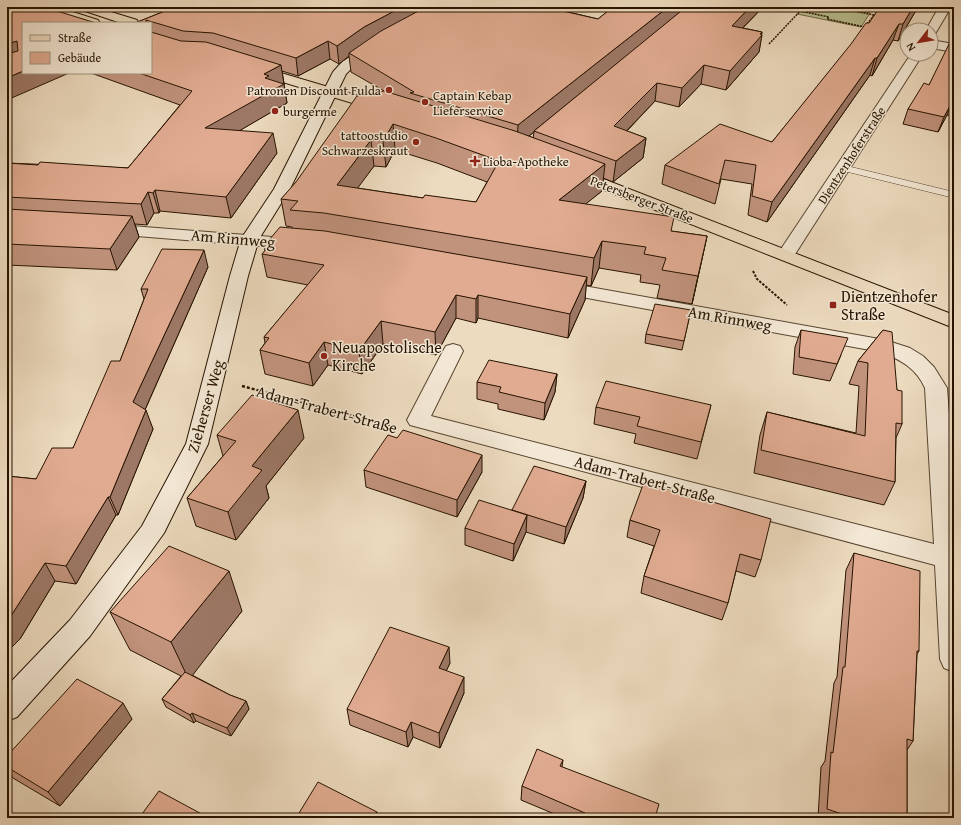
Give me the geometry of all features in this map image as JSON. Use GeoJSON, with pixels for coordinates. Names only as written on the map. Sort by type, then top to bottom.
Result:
{"type":"FeatureCollection","features":[{"type":"Feature","properties":{"kind":"main road"},"geometry":{"type":"LineString","coordinates":[[45,7],[91,22]]}},
{"type":"Feature","properties":{"kind":"main road"},"geometry":{"type":"LineString","coordinates":[[89,8],[130,22]]}},
{"type":"Feature","properties":{"kind":"main road"},"geometry":{"type":"LineString","coordinates":[[240,64],[394,112]]}},
{"type":"Feature","properties":{"kind":"main road","name":"Petersberger Straße"},"geometry":{"type":"LineString","coordinates":[[558,166],[954,322]]}},
{"type":"Feature","properties":{"kind":"street"},"geometry":{"type":"LineString","coordinates":[[936,22],[945,7]]}},
{"type":"Feature","properties":{"kind":"street"},"geometry":{"type":"LineString","coordinates":[[154,20],[180,11]]}},
{"type":"Feature","properties":{"kind":"street","name":"Zieherser Weg"},"geometry":{"type":"LineString","coordinates":[[7,707],[80,628],[151,533],[197,444],[239,276],[250,239],[282,189],[340,72],[347,65],[385,41]]}},
{"type":"Feature","properties":{"kind":"street"},"geometry":{"type":"LineString","coordinates":[[939,45],[954,48]]}},
{"type":"Feature","properties":{"kind":"street","name":"Dientzenhoferstraße"},"geometry":{"type":"LineString","coordinates":[[786,255],[912,62]]}},
{"type":"Feature","properties":{"kind":"street","name":"Am Rinnweg"},"geometry":{"type":"LineString","coordinates":[[93,228],[250,239],[314,246]]}},
{"type":"Feature","properties":{"kind":"street","name":"Am Rinnweg"},"geometry":{"type":"LineString","coordinates":[[542,285],[885,346],[917,360],[929,372],[936,388],[947,558]]}},
{"type":"Feature","properties":{"kind":"street","name":"Adam-Trabert-Straße"},"geometry":{"type":"LineString","coordinates":[[453,351],[418,420],[947,558]]}},
{"type":"Feature","properties":{"kind":"street"},"geometry":{"type":"LineString","coordinates":[[947,558],[954,659]]}},
{"type":"Feature","properties":{"kind":"lane"},"geometry":{"type":"LineString","coordinates":[[153,7],[180,11]]}},
{"type":"Feature","properties":{"kind":"lane"},"geometry":{"type":"LineString","coordinates":[[843,168],[954,195]]}},
{"type":"Feature","properties":{"kind":"path"},"geometry":{"type":"LineString","coordinates":[[769,44],[804,7]]}},
{"type":"Feature","properties":{"kind":"path"},"geometry":{"type":"LineString","coordinates":[[834,7],[882,16]]}},
{"type":"Feature","properties":{"kind":"path"},"geometry":{"type":"LineString","coordinates":[[800,11],[829,17],[827,19],[865,27],[874,15]]}},
{"type":"Feature","properties":{"kind":"path"},"geometry":{"type":"LineString","coordinates":[[753,271],[757,279],[790,308]]}},
{"type":"Feature","properties":{"kind":"path","name":"Adam-Trabert-Straße"},"geometry":{"type":"LineString","coordinates":[[242,386],[396,427]]}},
{"type":"Feature","properties":{"kind":"green space"},"geometry":{"type":"Polygon","coordinates":[[[804,7],[838,7],[870,13],[861,27],[797,14],[804,7]]]}},
{"type":"Feature","properties":{"kind":"building"},"geometry":{"type":"Polygon","coordinates":[[[7,7],[44,7],[93,22],[22,22],[22,71],[7,78],[7,54],[18,51],[17,41],[7,44],[7,7]]]}},
{"type":"Feature","properties":{"kind":"building"},"geometry":{"type":"Polygon","coordinates":[[[175,7],[402,7],[364,27],[337,46],[328,41],[296,58],[213,33],[183,31],[146,20],[146,22],[138,22],[175,7]]]}},
{"type":"Feature","properties":{"kind":"building"},"geometry":{"type":"Polygon","coordinates":[[[426,7],[545,7],[598,19],[613,7],[668,7],[518,125],[410,93],[414,92],[349,53],[381,31],[426,7]]]}},
{"type":"Feature","properties":{"kind":"building"},"geometry":{"type":"Polygon","coordinates":[[[686,7],[750,7],[732,26],[762,32],[760,34],[762,35],[730,71],[704,65],[682,88],[657,83],[614,126],[646,138],[616,161],[534,131],[686,7]]]}},
{"type":"Feature","properties":{"kind":"building"},"geometry":{"type":"Polygon","coordinates":[[[880,7],[913,7],[904,22],[899,22],[877,58],[875,58],[772,202],[752,196],[756,165],[725,160],[719,184],[665,165],[720,124],[772,142],[851,44],[866,23],[869,23],[880,7]]]}},
{"type":"Feature","properties":{"kind":"building"},"geometry":{"type":"Polygon","coordinates":[[[152,32],[181,41],[206,42],[281,65],[264,74],[269,76],[265,78],[284,84],[205,128],[273,133],[226,197],[155,190],[153,193],[148,192],[141,204],[7,197],[7,163],[38,165],[40,162],[128,168],[192,91],[142,74],[152,74],[152,32]]]}},
{"type":"Feature","properties":{"kind":"building"},"geometry":{"type":"Polygon","coordinates":[[[951,40],[954,40],[954,100],[944,117],[908,109],[924,83],[929,85],[951,40]]]}},
{"type":"Feature","properties":{"kind":"building"},"geometry":{"type":"Polygon","coordinates":[[[384,91],[515,131],[605,164],[559,200],[674,217],[671,231],[707,236],[698,276],[662,270],[666,258],[644,254],[646,247],[602,241],[594,258],[324,213],[290,210],[298,201],[281,199],[296,182],[357,96],[384,91]],[[393,124],[383,141],[371,140],[337,185],[423,198],[425,195],[476,202],[499,161],[393,124]]]}},
{"type":"Feature","properties":{"kind":"building"},"geometry":{"type":"Polygon","coordinates":[[[7,209],[132,216],[110,249],[7,244],[7,209]]]}},
{"type":"Feature","properties":{"kind":"building"},"geometry":{"type":"Polygon","coordinates":[[[280,227],[325,231],[587,277],[570,314],[478,295],[476,299],[456,295],[435,332],[381,321],[359,351],[324,342],[309,363],[260,350],[269,338],[264,337],[324,265],[262,254],[268,247],[264,246],[280,227]]]}},
{"type":"Feature","properties":{"kind":"building"},"geometry":{"type":"Polygon","coordinates":[[[162,249],[204,250],[133,402],[146,410],[110,497],[108,497],[66,566],[45,563],[7,622],[7,476],[36,479],[52,448],[73,448],[111,361],[120,361],[148,289],[141,289],[162,249]]]}},
{"type":"Feature","properties":{"kind":"building"},"geometry":{"type":"Polygon","coordinates":[[[655,304],[691,310],[684,341],[646,334],[655,304]]]}},
{"type":"Feature","properties":{"kind":"building"},"geometry":{"type":"Polygon","coordinates":[[[801,330],[848,338],[837,364],[799,357],[801,330]]]}},
{"type":"Feature","properties":{"kind":"building"},"geometry":{"type":"Polygon","coordinates":[[[883,330],[892,332],[897,390],[902,391],[902,424],[896,423],[895,482],[761,450],[767,412],[865,436],[868,363],[858,361],[883,330]]]}},
{"type":"Feature","properties":{"kind":"building"},"geometry":{"type":"Polygon","coordinates":[[[489,360],[557,374],[545,403],[499,392],[501,387],[477,382],[489,360]]]}},
{"type":"Feature","properties":{"kind":"building"},"geometry":{"type":"Polygon","coordinates":[[[606,381],[711,405],[701,442],[637,426],[640,417],[596,407],[606,381]]]}},
{"type":"Feature","properties":{"kind":"building"},"geometry":{"type":"Polygon","coordinates":[[[252,395],[298,410],[252,466],[262,470],[228,512],[187,498],[236,441],[217,435],[252,395]]]}},
{"type":"Feature","properties":{"kind":"building"},"geometry":{"type":"Polygon","coordinates":[[[403,430],[482,455],[457,500],[364,470],[388,435],[397,438],[403,430]]]}},
{"type":"Feature","properties":{"kind":"building"},"geometry":{"type":"Polygon","coordinates":[[[534,466],[586,481],[566,527],[512,510],[534,466]]]}},
{"type":"Feature","properties":{"kind":"building"},"geometry":{"type":"Polygon","coordinates":[[[644,482],[771,519],[761,560],[740,554],[728,603],[644,576],[660,530],[630,520],[644,482]]]}},
{"type":"Feature","properties":{"kind":"building"},"geometry":{"type":"Polygon","coordinates":[[[479,500],[527,515],[514,544],[465,528],[479,500]]]}},
{"type":"Feature","properties":{"kind":"building"},"geometry":{"type":"Polygon","coordinates":[[[169,546],[229,571],[171,642],[110,612],[169,546]]]}},
{"type":"Feature","properties":{"kind":"building"},"geometry":{"type":"Polygon","coordinates":[[[854,553],[920,571],[919,651],[917,651],[913,741],[907,739],[907,818],[854,818],[827,809],[831,752],[833,753],[843,667],[845,667],[854,553]]]}},
{"type":"Feature","properties":{"kind":"building"},"geometry":{"type":"Polygon","coordinates":[[[390,627],[449,647],[439,668],[464,677],[439,733],[411,722],[406,732],[347,709],[390,627]]]}},
{"type":"Feature","properties":{"kind":"building"},"geometry":{"type":"Polygon","coordinates":[[[185,672],[230,695],[246,701],[227,728],[192,713],[190,715],[162,699],[185,672]]]}},
{"type":"Feature","properties":{"kind":"building"},"geometry":{"type":"Polygon","coordinates":[[[77,679],[123,703],[48,792],[7,767],[7,756],[77,679]]]}},
{"type":"Feature","properties":{"kind":"building"},"geometry":{"type":"Polygon","coordinates":[[[537,749],[563,760],[560,766],[659,804],[655,818],[584,818],[585,813],[522,786],[537,749]]]}},
{"type":"Feature","properties":{"kind":"building"},"geometry":{"type":"Polygon","coordinates":[[[318,782],[377,812],[374,818],[296,818],[318,782]]]}},
{"type":"Feature","properties":{"kind":"building"},"geometry":{"type":"Polygon","coordinates":[[[159,791],[209,818],[139,818],[159,791]]]}},
{"type":"Feature","properties":{"kind":"place","name":"Patronen Discount Fulda"},"geometry":{"type":"Point","coordinates":[389,90]}},
{"type":"Feature","properties":{"kind":"place","name":"Captain Kebap Lieferservice"},"geometry":{"type":"Point","coordinates":[425,102]}},
{"type":"Feature","properties":{"kind":"place","name":"burgerme"},"geometry":{"type":"Point","coordinates":[275,111]}},
{"type":"Feature","properties":{"kind":"place","name":"tattoostudio Schwarzeskraut"},"geometry":{"type":"Point","coordinates":[416,142]}},
{"type":"Feature","properties":{"kind":"place","name":"Lioba-Apotheke"},"geometry":{"type":"Point","coordinates":[475,161]}},
{"type":"Feature","properties":{"kind":"place","name":"Dientzenhofer Straße"},"geometry":{"type":"Point","coordinates":[833,305]}},
{"type":"Feature","properties":{"kind":"place","name":"Neuapostolische Kirche"},"geometry":{"type":"Point","coordinates":[324,356]}}]}
